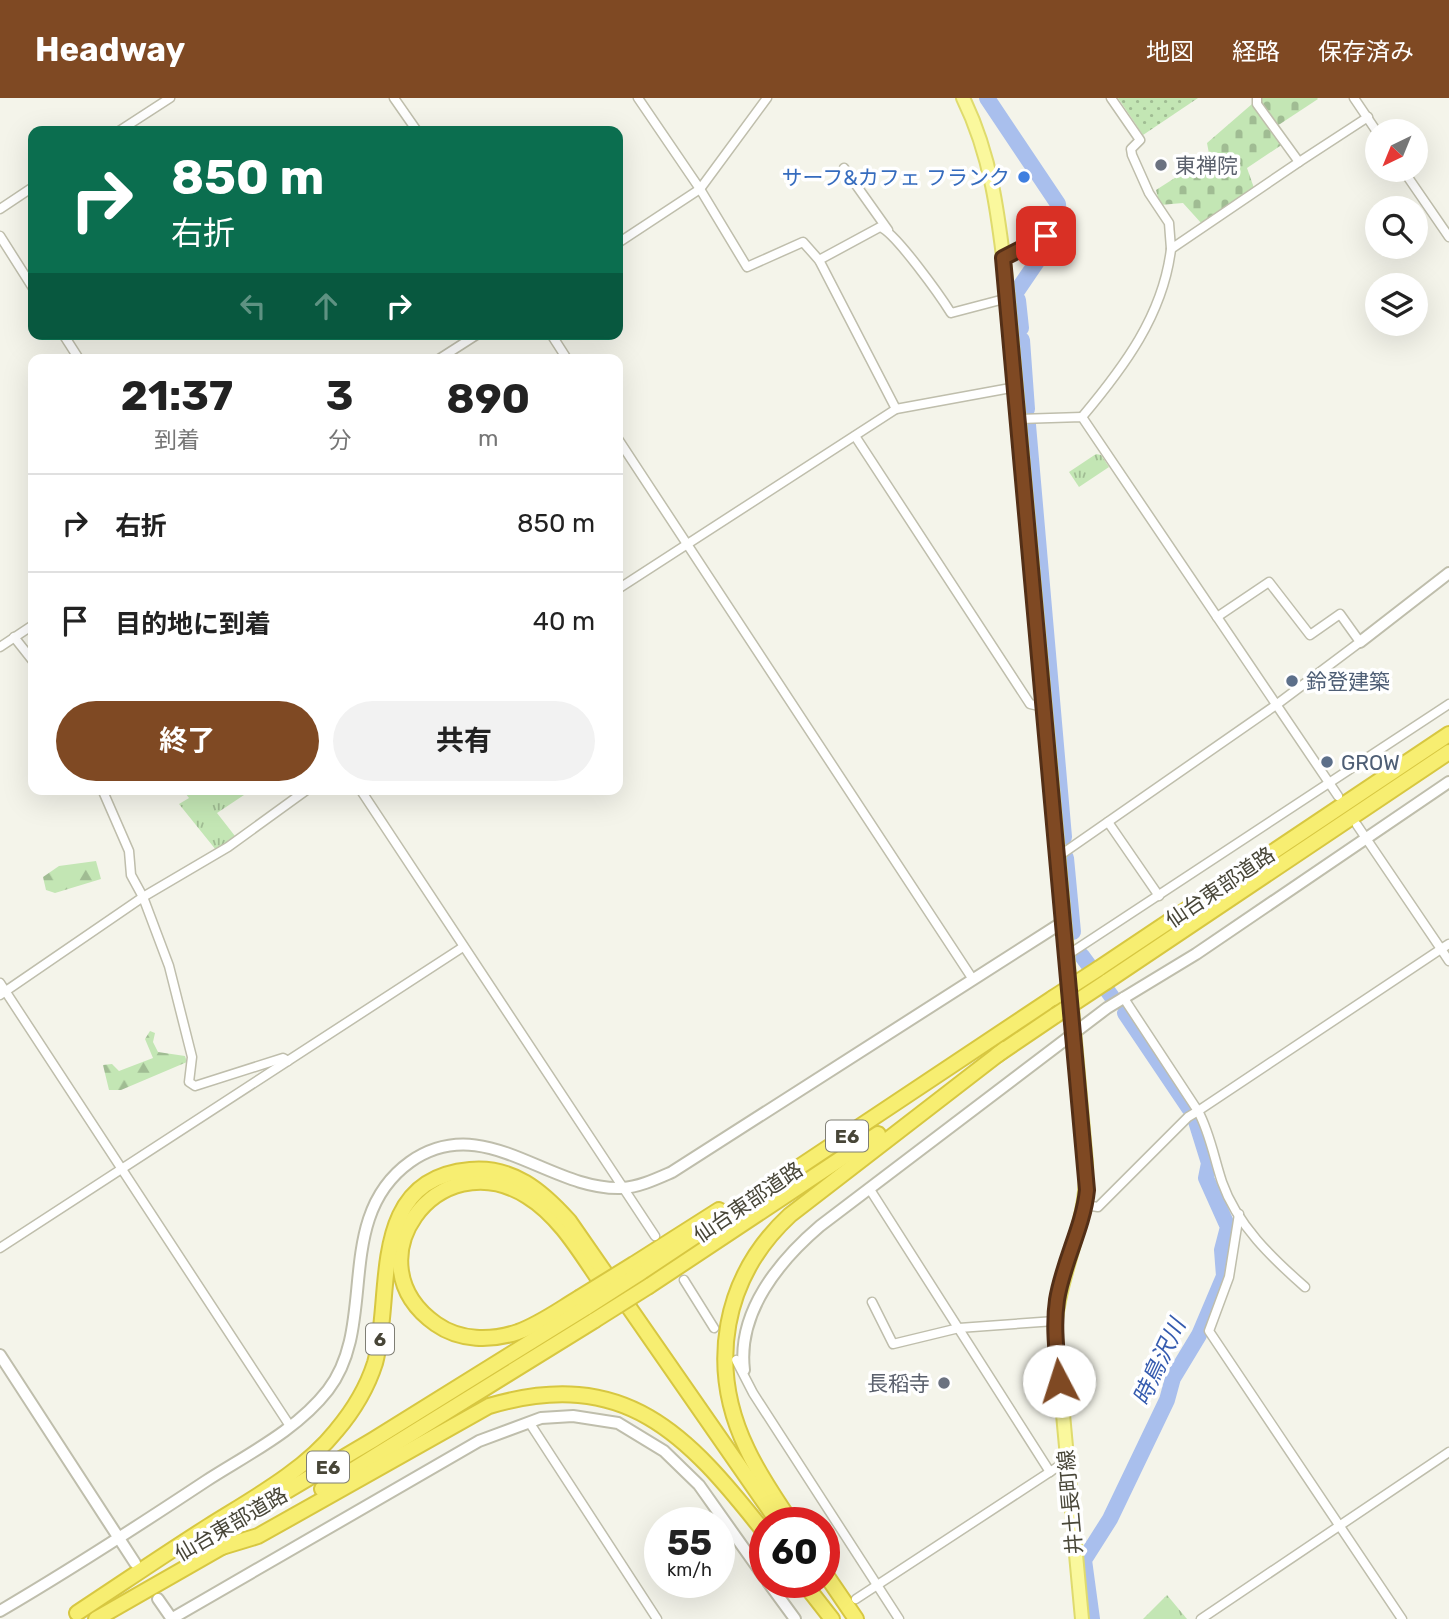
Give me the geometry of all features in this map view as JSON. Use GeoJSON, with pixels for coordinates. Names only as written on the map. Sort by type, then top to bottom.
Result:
{"type":"FeatureCollection","features":[{"type":"Feature","properties":{"kind":"highway","name":"仙台東部道路"},"geometry":{"type":"LineString","coordinates":[[96,1619],[222,1547],[649,1286],[1056,1015],[1102,975],[1449,734]]}},
{"type":"Feature","properties":{"kind":"highway","name":"仙台東部道路"},"geometry":{"type":"LineString","coordinates":[[71,1616],[373,1440],[583,1302],[773,1186],[1053,998],[1102,975],[1449,752]]}},
{"type":"Feature","properties":{"kind":"highway"},"geometry":{"type":"LineString","coordinates":[[783,1507],[746,1448],[728,1398],[725,1336],[742,1278],[763,1242],[790,1214],[1005,1049]]}},
{"type":"Feature","properties":{"kind":"highway","name":"6"},"geometry":{"type":"LineString","coordinates":[[71,1616],[287,1474],[334,1434],[369,1382],[383,1319],[388,1247],[394,1228],[410,1200],[420,1190],[433,1181],[461,1171],[492,1171],[522,1180],[538,1189],[569,1221],[768,1507]]}},
{"type":"Feature","properties":{"kind":"highway","name":"6"},"geometry":{"type":"LineString","coordinates":[[583,1302],[517,1332],[475,1338],[447,1331],[425,1315],[406,1289],[400,1257],[406,1231],[428,1200],[462,1184],[500,1185],[526,1195],[538,1204],[564,1230],[758,1507]]}},
{"type":"Feature","properties":{"kind":"highway"},"geometry":{"type":"LineString","coordinates":[[222,1547],[258,1536],[489,1406],[531,1395],[567,1393],[606,1398],[658,1422],[718,1475],[749,1513]]}},
{"type":"Feature","properties":{"kind":"highway"},"geometry":{"type":"LineString","coordinates":[[840,1596],[856,1619]]}},
{"type":"Feature","properties":{"kind":"highway"},"geometry":{"type":"LineString","coordinates":[[816,1598],[832,1619]]}},
{"type":"Feature","properties":{"kind":"highway"},"geometry":{"type":"LineString","coordinates":[[819,1598],[832,1619]]}},
{"type":"Feature","properties":{"kind":"highway"},"geometry":{"type":"LineString","coordinates":[[831,1598],[846,1619]]}},
{"type":"Feature","properties":{"kind":"main road","name":"井土長町線"},"geometry":{"type":"LineString","coordinates":[[963,98],[979,130],[990,165],[1008,298],[1056,858],[1086,1163],[1085,1205],[1057,1298],[1055,1321],[1082,1619]]}},
{"type":"Feature","properties":{"kind":"street"},"geometry":{"type":"LineString","coordinates":[[127,126],[170,98]]}},
{"type":"Feature","properties":{"kind":"street"},"geometry":{"type":"LineString","coordinates":[[394,98],[414,126]]}},
{"type":"Feature","properties":{"kind":"street"},"geometry":{"type":"LineString","coordinates":[[638,98],[700,189],[747,267],[803,242],[819,260],[896,409]]}},
{"type":"Feature","properties":{"kind":"street"},"geometry":{"type":"LineString","coordinates":[[623,240],[700,189],[767,98]]}},
{"type":"Feature","properties":{"kind":"street"},"geometry":{"type":"LineString","coordinates":[[1018,419],[1082,417],[1115,377],[1145,330],[1159,298],[1171,249],[1169,223],[1149,193],[1132,155],[1131,149],[1140,140],[1111,98]]}},
{"type":"Feature","properties":{"kind":"street"},"geometry":{"type":"LineString","coordinates":[[1257,98],[1257,104],[1299,162]]}},
{"type":"Feature","properties":{"kind":"street"},"geometry":{"type":"LineString","coordinates":[[1171,249],[1367,117],[1354,98]]}},
{"type":"Feature","properties":{"kind":"street"},"geometry":{"type":"LineString","coordinates":[[844,168],[912,262],[932,282],[951,313],[1008,298]]}},
{"type":"Feature","properties":{"kind":"street"},"geometry":{"type":"LineString","coordinates":[[1411,182],[1449,237]]}},
{"type":"Feature","properties":{"kind":"street"},"geometry":{"type":"LineString","coordinates":[[0,209],[28,190]]}},
{"type":"Feature","properties":{"kind":"street"},"geometry":{"type":"LineString","coordinates":[[819,260],[880,227],[888,230]]}},
{"type":"Feature","properties":{"kind":"street"},"geometry":{"type":"LineString","coordinates":[[0,236],[28,280]]}},
{"type":"Feature","properties":{"kind":"street"},"geometry":{"type":"LineString","coordinates":[[1003,258],[1046,236],[1058,239]]}},
{"type":"Feature","properties":{"kind":"street"},"geometry":{"type":"LineString","coordinates":[[447,354],[469,340]]}},
{"type":"Feature","properties":{"kind":"street"},"geometry":{"type":"LineString","coordinates":[[623,586],[896,409],[1016,387]]}},
{"type":"Feature","properties":{"kind":"street"},"geometry":{"type":"LineString","coordinates":[[1082,417],[1338,796]]}},
{"type":"Feature","properties":{"kind":"street"},"geometry":{"type":"LineString","coordinates":[[855,436],[1030,704],[1044,707]]}},
{"type":"Feature","properties":{"kind":"street"},"geometry":{"type":"LineString","coordinates":[[623,447],[972,978]]}},
{"type":"Feature","properties":{"kind":"street"},"geometry":{"type":"LineString","coordinates":[[1056,858],[1276,705],[1449,573]]}},
{"type":"Feature","properties":{"kind":"street"},"geometry":{"type":"LineString","coordinates":[[1217,617],[1269,582],[1310,635],[1340,614],[1360,642]]}},
{"type":"Feature","properties":{"kind":"street"},"geometry":{"type":"LineString","coordinates":[[0,647],[28,628]]}},
{"type":"Feature","properties":{"kind":"street"},"geometry":{"type":"LineString","coordinates":[[14,637],[28,655]]}},
{"type":"Feature","properties":{"kind":"street"},"geometry":{"type":"LineString","coordinates":[[1066,956],[1449,704]]}},
{"type":"Feature","properties":{"kind":"street"},"geometry":{"type":"LineString","coordinates":[[899,1619],[752,1393],[742,1360],[751,1317],[776,1269],[820,1226],[1123,998],[1196,954],[1449,782]]}},
{"type":"Feature","properties":{"kind":"street"},"geometry":{"type":"LineString","coordinates":[[105,795],[129,851],[131,875],[143,897],[169,966],[192,1057],[189,1082],[195,1086],[283,1058],[288,1061]]}},
{"type":"Feature","properties":{"kind":"street"},"geometry":{"type":"LineString","coordinates":[[3,993],[143,897],[228,846],[298,795]]}},
{"type":"Feature","properties":{"kind":"street"},"geometry":{"type":"LineString","coordinates":[[364,795],[655,1236]]}},
{"type":"Feature","properties":{"kind":"street"},"geometry":{"type":"LineString","coordinates":[[1108,822],[1159,896]]}},
{"type":"Feature","properties":{"kind":"street"},"geometry":{"type":"LineString","coordinates":[[1357,825],[1445,947],[1449,961]]}},
{"type":"Feature","properties":{"kind":"street"},"geometry":{"type":"LineString","coordinates":[[0,1611],[120,1538],[290,1426],[329,1388],[347,1352],[366,1227],[386,1186],[410,1162],[447,1147],[470,1144],[523,1158],[584,1183],[622,1188],[672,1172],[1063,922]]}},
{"type":"Feature","properties":{"kind":"street"},"geometry":{"type":"LineString","coordinates":[[0,1248],[463,947]]}},
{"type":"Feature","properties":{"kind":"street"},"geometry":{"type":"LineString","coordinates":[[1085,1205],[1098,1207],[1188,1117],[1445,947]]}},
{"type":"Feature","properties":{"kind":"street"},"geometry":{"type":"LineString","coordinates":[[0,983],[3,993],[290,1426]]}},
{"type":"Feature","properties":{"kind":"street"},"geometry":{"type":"LineString","coordinates":[[1123,998],[1198,1111],[1205,1125],[1223,1185],[1239,1214],[1270,1255],[1305,1287]]}},
{"type":"Feature","properties":{"kind":"street"},"geometry":{"type":"LineString","coordinates":[[869,1188],[1050,1472]]}},
{"type":"Feature","properties":{"kind":"street"},"geometry":{"type":"LineString","coordinates":[[1239,1214],[1229,1278],[1209,1331],[1402,1619]]}},
{"type":"Feature","properties":{"kind":"street"},"geometry":{"type":"LineString","coordinates":[[684,1280],[714,1328]]}},
{"type":"Feature","properties":{"kind":"street"},"geometry":{"type":"LineString","coordinates":[[872,1303],[893,1344],[959,1328],[1055,1321]]}},
{"type":"Feature","properties":{"kind":"street"},"geometry":{"type":"LineString","coordinates":[[0,1355],[135,1563]]}},
{"type":"Feature","properties":{"kind":"street"},"geometry":{"type":"LineString","coordinates":[[736,1360],[744,1370]]}},
{"type":"Feature","properties":{"kind":"street"},"geometry":{"type":"LineString","coordinates":[[158,1599],[171,1619],[478,1441],[529,1422],[573,1416],[618,1423],[640,1434],[681,1465],[699,1485],[749,1556]]}},
{"type":"Feature","properties":{"kind":"street"},"geometry":{"type":"LineString","coordinates":[[529,1422],[657,1619]]}},
{"type":"Feature","properties":{"kind":"street"},"geometry":{"type":"LineString","coordinates":[[1201,1619],[1449,1452]]}},
{"type":"Feature","properties":{"kind":"street"},"geometry":{"type":"LineString","coordinates":[[856,1599],[1066,1462]]}},
{"type":"Feature","properties":{"kind":"street"},"geometry":{"type":"LineString","coordinates":[[779,1598],[795,1619]]}},
{"type":"Feature","properties":{"kind":"green space"},"geometry":{"type":"Polygon","coordinates":[[[1118,98],[1198,98],[1143,135],[1118,98]]]}},
{"type":"Feature","properties":{"kind":"green space"},"geometry":{"type":"Polygon","coordinates":[[[1262,98],[1318,99],[1277,126],[1261,104],[1262,98]]]}},
{"type":"Feature","properties":{"kind":"green space"},"geometry":{"type":"Polygon","coordinates":[[[1252,104],[1283,144],[1247,168],[1254,188],[1202,224],[1183,203],[1160,205],[1156,190],[1181,174],[1187,178],[1210,159],[1207,143],[1252,104]]]}},
{"type":"Feature","properties":{"kind":"green space"},"geometry":{"type":"Polygon","coordinates":[[[1096,454],[1101,455],[1109,467],[1079,487],[1069,472],[1096,454]]]}},
{"type":"Feature","properties":{"kind":"green space"},"geometry":{"type":"Polygon","coordinates":[[[187,795],[244,795],[217,813],[235,836],[216,850],[179,804],[189,798],[187,795]]]}},
{"type":"Feature","properties":{"kind":"green space"},"geometry":{"type":"Polygon","coordinates":[[[96,861],[101,879],[55,893],[46,890],[43,877],[59,866],[96,861]]]}},
{"type":"Feature","properties":{"kind":"green space"},"geometry":{"type":"Polygon","coordinates":[[[150,1031],[155,1033],[153,1042],[158,1052],[185,1056],[187,1062],[121,1090],[109,1090],[103,1065],[112,1064],[119,1071],[153,1058],[145,1039],[150,1031]]]}},
{"type":"Feature","properties":{"kind":"green space"},"geometry":{"type":"Polygon","coordinates":[[[1167,1595],[1187,1619],[1143,1619],[1167,1595]]]}},
{"type":"Feature","properties":{"kind":"waterway","name":"時鳥沢川"},"geometry":{"type":"LineString","coordinates":[[987,98],[1058,204],[1059,222],[1054,235]]}},
{"type":"Feature","properties":{"kind":"waterway","name":"時鳥沢川"},"geometry":{"type":"LineString","coordinates":[[1017,291],[1051,241]]}},
{"type":"Feature","properties":{"kind":"waterway","name":"時鳥沢川"},"geometry":{"type":"LineString","coordinates":[[1018,300],[1021,328]]}},
{"type":"Feature","properties":{"kind":"waterway","name":"時鳥沢川"},"geometry":{"type":"LineString","coordinates":[[1022,340],[1027,409]]}},
{"type":"Feature","properties":{"kind":"waterway","name":"時鳥沢川"},"geometry":{"type":"LineString","coordinates":[[1028,425],[1064,837]]}},
{"type":"Feature","properties":{"kind":"waterway","name":"時鳥沢川"},"geometry":{"type":"LineString","coordinates":[[1066,858],[1073,932]]}},
{"type":"Feature","properties":{"kind":"waterway","name":"時鳥沢川"},"geometry":{"type":"LineString","coordinates":[[1082,956],[1112,997]]}},
{"type":"Feature","properties":{"kind":"waterway","name":"時鳥沢川"},"geometry":{"type":"LineString","coordinates":[[1125,1013],[1189,1108]]}},
{"type":"Feature","properties":{"kind":"waterway","name":"時鳥沢川"},"geometry":{"type":"LineString","coordinates":[[1092,1619],[1084,1560],[1110,1519],[1167,1400],[1173,1378],[1199,1335],[1224,1276],[1222,1250],[1228,1227],[1206,1178],[1209,1163],[1195,1118]]}},
{"type":"Feature","properties":{"kind":"place","name":"東禅院"},"geometry":{"type":"Point","coordinates":[1161,165]}},
{"type":"Feature","properties":{"kind":"place","name":"サーフ&カフェ フランク"},"geometry":{"type":"Point","coordinates":[1024,177]}},
{"type":"Feature","properties":{"kind":"place","name":"鈴登建築"},"geometry":{"type":"Point","coordinates":[1292,681]}},
{"type":"Feature","properties":{"kind":"place","name":"GROW"},"geometry":{"type":"Point","coordinates":[1327,762]}},
{"type":"Feature","properties":{"kind":"place","name":"長稻寺"},"geometry":{"type":"Point","coordinates":[944,1383]}},
{"type":"Feature","properties":{"kind":"route"},"geometry":{"type":"LineString","coordinates":[[1046,236],[1003,258],[1087,1190],[1084,1211],[1057,1298],[1055,1328],[1059,1381]]}}]}
